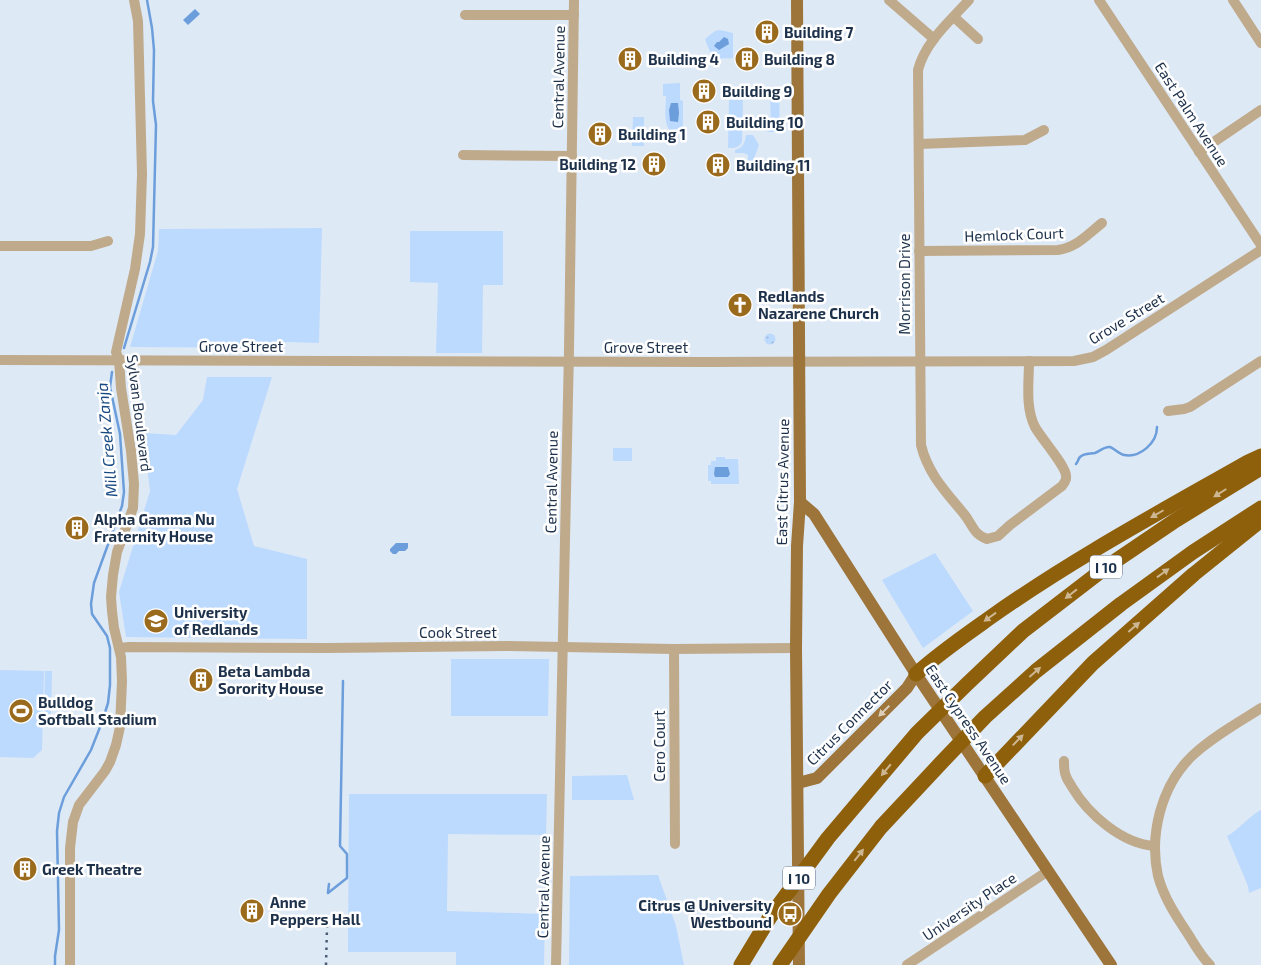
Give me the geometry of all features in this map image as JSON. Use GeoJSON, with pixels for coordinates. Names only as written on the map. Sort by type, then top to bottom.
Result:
{"type":"FeatureCollection","features":[{"type":"Feature","properties":{"kind":"highway"},"geometry":{"type":"LineString","coordinates":[[916,674],[962,637],[1018,597],[1104,544],[1261,456]]}},
{"type":"Feature","properties":{"kind":"highway","name":"I 10"},"geometry":{"type":"LineString","coordinates":[[741,965],[770,918],[828,838],[917,733],[966,685],[1024,631],[1105,568],[1176,520],[1261,468]]}},
{"type":"Feature","properties":{"kind":"highway","name":"I 10"},"geometry":{"type":"LineString","coordinates":[[780,965],[829,894],[881,827],[986,716],[1036,671],[1120,604],[1192,552],[1261,508]]}},
{"type":"Feature","properties":{"kind":"highway"},"geometry":{"type":"LineString","coordinates":[[985,776],[1093,663],[1194,574],[1261,520]]}},
{"type":"Feature","properties":{"kind":"main road","name":"East Citrus Avenue"},"geometry":{"type":"LineString","coordinates":[[797,0],[800,502],[797,546],[796,648],[799,965]]}},
{"type":"Feature","properties":{"kind":"main road","name":"East Cypress Avenue"},"geometry":{"type":"LineString","coordinates":[[800,502],[814,514],[916,674],[1111,965]]}},
{"type":"Feature","properties":{"kind":"main road","name":"Citrus Connector"},"geometry":{"type":"LineString","coordinates":[[798,783],[817,778],[907,688],[916,674]]}},
{"type":"Feature","properties":{"kind":"street","name":"Sylvan Boulevard"},"geometry":{"type":"LineString","coordinates":[[70,965],[70,848],[73,822],[79,805],[105,771],[116,745],[120,726],[121,657],[112,611],[113,575],[117,552],[133,508],[134,484],[119,360],[116,352],[135,270],[140,234],[142,154],[138,21],[134,0]]}},
{"type":"Feature","properties":{"kind":"street","name":"Central Avenue"},"geometry":{"type":"LineString","coordinates":[[556,965],[574,0]]}},
{"type":"Feature","properties":{"kind":"street"},"geometry":{"type":"LineString","coordinates":[[889,0],[934,39]]}},
{"type":"Feature","properties":{"kind":"street","name":"Morrison Drive"},"geometry":{"type":"LineString","coordinates":[[969,0],[934,39],[924,53],[918,70],[921,445],[934,477],[965,515],[976,534],[987,539],[998,536],[1062,486],[1067,476],[1035,428],[1031,416],[1029,404],[1029,361]]}},
{"type":"Feature","properties":{"kind":"street","name":"East Palm Avenue"},"geometry":{"type":"LineString","coordinates":[[1099,0],[1261,245]]}},
{"type":"Feature","properties":{"kind":"street"},"geometry":{"type":"LineString","coordinates":[[1233,0],[1261,43]]}},
{"type":"Feature","properties":{"kind":"street"},"geometry":{"type":"LineString","coordinates":[[465,15],[574,15]]}},
{"type":"Feature","properties":{"kind":"street"},"geometry":{"type":"LineString","coordinates":[[954,17],[978,39]]}},
{"type":"Feature","properties":{"kind":"street"},"geometry":{"type":"LineString","coordinates":[[1199,152],[1261,110]]}},
{"type":"Feature","properties":{"kind":"street"},"geometry":{"type":"LineString","coordinates":[[919,144],[1025,140],[1044,130]]}},
{"type":"Feature","properties":{"kind":"street"},"geometry":{"type":"LineString","coordinates":[[463,155],[572,156]]}},
{"type":"Feature","properties":{"kind":"street","name":"Hemlock Court"},"geometry":{"type":"LineString","coordinates":[[919,251],[1058,250],[1074,246],[1102,223]]}},
{"type":"Feature","properties":{"kind":"street"},"geometry":{"type":"LineString","coordinates":[[0,246],[91,246],[108,241]]}},
{"type":"Feature","properties":{"kind":"street","name":"Grove Street"},"geometry":{"type":"LineString","coordinates":[[0,360],[1074,361],[1100,354],[1261,250]]}},
{"type":"Feature","properties":{"kind":"street"},"geometry":{"type":"LineString","coordinates":[[1168,411],[1190,407],[1261,361]]}},
{"type":"Feature","properties":{"kind":"street","name":"Cook Street"},"geometry":{"type":"LineString","coordinates":[[119,648],[796,648]]}},
{"type":"Feature","properties":{"kind":"street","name":"Cero Court"},"geometry":{"type":"LineString","coordinates":[[674,649],[675,844]]}},
{"type":"Feature","properties":{"kind":"street"},"geometry":{"type":"LineString","coordinates":[[1210,965],[1179,921],[1158,876],[1155,846],[1158,822],[1161,808],[1173,782],[1191,757],[1204,746],[1261,708]]}},
{"type":"Feature","properties":{"kind":"street"},"geometry":{"type":"LineString","coordinates":[[1064,761],[1066,777],[1086,807],[1097,818],[1122,836],[1155,846]]}},
{"type":"Feature","properties":{"kind":"street","name":"University Place"},"geometry":{"type":"LineString","coordinates":[[907,965],[1048,871]]}},
{"type":"Feature","properties":{"kind":"shaded area"},"geometry":{"type":"Polygon","coordinates":[[[720,30],[733,33],[733,58],[717,58],[710,51],[705,39],[715,31],[720,30]]]}},
{"type":"Feature","properties":{"kind":"shaded area"},"geometry":{"type":"Polygon","coordinates":[[[680,83],[680,100],[683,101],[683,129],[679,133],[673,132],[667,125],[665,113],[666,96],[663,96],[663,84],[680,83]]]}},
{"type":"Feature","properties":{"kind":"shaded area"},"geometry":{"type":"Polygon","coordinates":[[[761,91],[779,91],[780,132],[764,130],[765,128],[771,128],[770,95],[761,94],[761,91]]]}},
{"type":"Feature","properties":{"kind":"shaded area"},"geometry":{"type":"Polygon","coordinates":[[[729,100],[743,100],[742,142],[738,147],[732,148],[728,148],[729,100]]]}},
{"type":"Feature","properties":{"kind":"shaded area"},"geometry":{"type":"Polygon","coordinates":[[[633,117],[644,117],[644,146],[632,146],[633,117]]]}},
{"type":"Feature","properties":{"kind":"shaded area"},"geometry":{"type":"Polygon","coordinates":[[[746,135],[753,135],[759,145],[749,172],[746,173],[748,171],[748,155],[735,153],[735,150],[743,145],[746,135]]]}},
{"type":"Feature","properties":{"kind":"shaded area"},"geometry":{"type":"Polygon","coordinates":[[[322,228],[319,343],[287,342],[278,348],[130,347],[158,251],[159,229],[322,228]]]}},
{"type":"Feature","properties":{"kind":"shaded area"},"geometry":{"type":"Polygon","coordinates":[[[410,231],[503,231],[503,285],[483,285],[482,353],[436,353],[438,283],[410,282],[410,231]]]}},
{"type":"Feature","properties":{"kind":"shaded area"},"geometry":{"type":"Polygon","coordinates":[[[770,333],[776,339],[770,345],[764,339],[770,333]]]}},
{"type":"Feature","properties":{"kind":"shaded area"},"geometry":{"type":"Polygon","coordinates":[[[207,377],[272,377],[237,489],[254,546],[307,559],[307,639],[126,637],[119,592],[150,491],[143,433],[176,435],[203,400],[207,377]]]}},
{"type":"Feature","properties":{"kind":"shaded area"},"geometry":{"type":"Polygon","coordinates":[[[613,448],[632,448],[632,461],[613,461],[613,448]]]}},
{"type":"Feature","properties":{"kind":"shaded area"},"geometry":{"type":"Polygon","coordinates":[[[716,457],[738,459],[739,484],[711,484],[711,481],[708,481],[708,465],[711,465],[711,461],[716,461],[716,457]]]}},
{"type":"Feature","properties":{"kind":"shaded area"},"geometry":{"type":"Polygon","coordinates":[[[935,553],[973,611],[923,648],[882,580],[935,553]]]}},
{"type":"Feature","properties":{"kind":"shaded area"},"geometry":{"type":"Polygon","coordinates":[[[451,659],[549,659],[548,716],[451,716],[451,659]]]}},
{"type":"Feature","properties":{"kind":"shaded area","name":"Bulldog Softball Stadium"},"geometry":{"type":"Polygon","coordinates":[[[0,670],[44,671],[42,750],[33,758],[0,757],[0,670]]]}},
{"type":"Feature","properties":{"kind":"shaded area"},"geometry":{"type":"Polygon","coordinates":[[[45,671],[52,671],[51,714],[44,714],[45,671]]]}},
{"type":"Feature","properties":{"kind":"shaded area"},"geometry":{"type":"Polygon","coordinates":[[[627,775],[634,800],[572,800],[572,776],[627,775]]]}},
{"type":"Feature","properties":{"kind":"shaded area"},"geometry":{"type":"Polygon","coordinates":[[[349,794],[547,794],[546,835],[448,834],[447,911],[545,914],[544,965],[456,965],[456,952],[348,952],[349,794]]]}},
{"type":"Feature","properties":{"kind":"shaded area"},"geometry":{"type":"Polygon","coordinates":[[[1261,810],[1261,888],[1249,893],[1248,886],[1227,836],[1261,810]]]}},
{"type":"Feature","properties":{"kind":"shaded area"},"geometry":{"type":"Polygon","coordinates":[[[658,875],[676,926],[684,965],[569,965],[570,876],[658,875]]]}},
{"type":"Feature","properties":{"kind":"water"},"geometry":{"type":"Polygon","coordinates":[[[195,9],[200,14],[188,25],[183,20],[195,9]]]}},
{"type":"Feature","properties":{"kind":"water"},"geometry":{"type":"Polygon","coordinates":[[[724,37],[728,39],[729,44],[719,50],[714,46],[724,37]]]}},
{"type":"Feature","properties":{"kind":"water"},"geometry":{"type":"Polygon","coordinates":[[[671,103],[678,103],[678,122],[670,121],[669,110],[671,103]]]}},
{"type":"Feature","properties":{"kind":"water"},"geometry":{"type":"Polygon","coordinates":[[[715,467],[728,467],[730,474],[728,477],[715,477],[715,467]]]}},
{"type":"Feature","properties":{"kind":"water"},"geometry":{"type":"Polygon","coordinates":[[[396,543],[408,543],[408,548],[405,551],[393,554],[390,549],[396,543]]]}},
{"type":"Feature","properties":{"kind":"waterway","name":"Mill Creek Zanja"},"geometry":{"type":"LineString","coordinates":[[124,348],[153,247],[156,125],[153,101],[154,50],[147,0]]}},
{"type":"Feature","properties":{"kind":"waterway","name":"Mill Creek Zanja"},"geometry":{"type":"LineString","coordinates":[[55,965],[59,930],[57,831],[59,813],[64,797],[91,750],[108,703],[110,685],[110,648],[107,636],[92,614],[91,604],[94,583],[122,506],[124,492],[120,434],[110,387],[112,372]]}},
{"type":"Feature","properties":{"kind":"waterway"},"geometry":{"type":"LineString","coordinates":[[1076,464],[1079,458],[1085,454],[1095,453],[1106,447],[1110,447],[1124,455],[1141,452],[1151,444],[1157,427]]}},
{"type":"Feature","properties":{"kind":"waterway"},"geometry":{"type":"LineString","coordinates":[[328,893],[347,878],[347,854],[340,846],[343,681]]}},
{"type":"Feature","properties":{"kind":"waterway"},"geometry":{"type":"LineString","coordinates":[[328,892],[329,884]]}},
{"type":"Feature","properties":{"kind":"railway"},"geometry":{"type":"LineString","coordinates":[[326,965],[327,927]]}},
{"type":"Feature","properties":{"kind":"place","name":"Building 7"},"geometry":{"type":"Point","coordinates":[767,32]}},
{"type":"Feature","properties":{"kind":"place","name":"Building 4"},"geometry":{"type":"Point","coordinates":[630,59]}},
{"type":"Feature","properties":{"kind":"place","name":"Building 8"},"geometry":{"type":"Point","coordinates":[747,59]}},
{"type":"Feature","properties":{"kind":"place","name":"Building 9"},"geometry":{"type":"Point","coordinates":[704,91]}},
{"type":"Feature","properties":{"kind":"place","name":"Building 10"},"geometry":{"type":"Point","coordinates":[708,122]}},
{"type":"Feature","properties":{"kind":"place","name":"Building 1"},"geometry":{"type":"Point","coordinates":[600,134]}},
{"type":"Feature","properties":{"kind":"place","name":"Building 12"},"geometry":{"type":"Point","coordinates":[654,164]}},
{"type":"Feature","properties":{"kind":"place","name":"Building 11"},"geometry":{"type":"Point","coordinates":[718,165]}},
{"type":"Feature","properties":{"kind":"place","name":"Redlands Nazarene Church"},"geometry":{"type":"Point","coordinates":[740,305]}},
{"type":"Feature","properties":{"kind":"place","name":"Alpha Gamma Nu Fraternity House"},"geometry":{"type":"Point","coordinates":[77,528]}},
{"type":"Feature","properties":{"kind":"place","name":"University of Redlands"},"geometry":{"type":"Point","coordinates":[156,621]}},
{"type":"Feature","properties":{"kind":"place","name":"Beta Lambda Sorority House"},"geometry":{"type":"Point","coordinates":[201,680]}},
{"type":"Feature","properties":{"kind":"place","name":"Bulldog Softball Stadium"},"geometry":{"type":"Point","coordinates":[21,711]}},
{"type":"Feature","properties":{"kind":"place","name":"Greek Theatre"},"geometry":{"type":"Point","coordinates":[25,869]}},
{"type":"Feature","properties":{"kind":"place","name":"Anne Peppers Hall"},"geometry":{"type":"Point","coordinates":[252,911]}},
{"type":"Feature","properties":{"kind":"place","name":"Citrus @ University Westbound"},"geometry":{"type":"Point","coordinates":[790,914]}}]}
